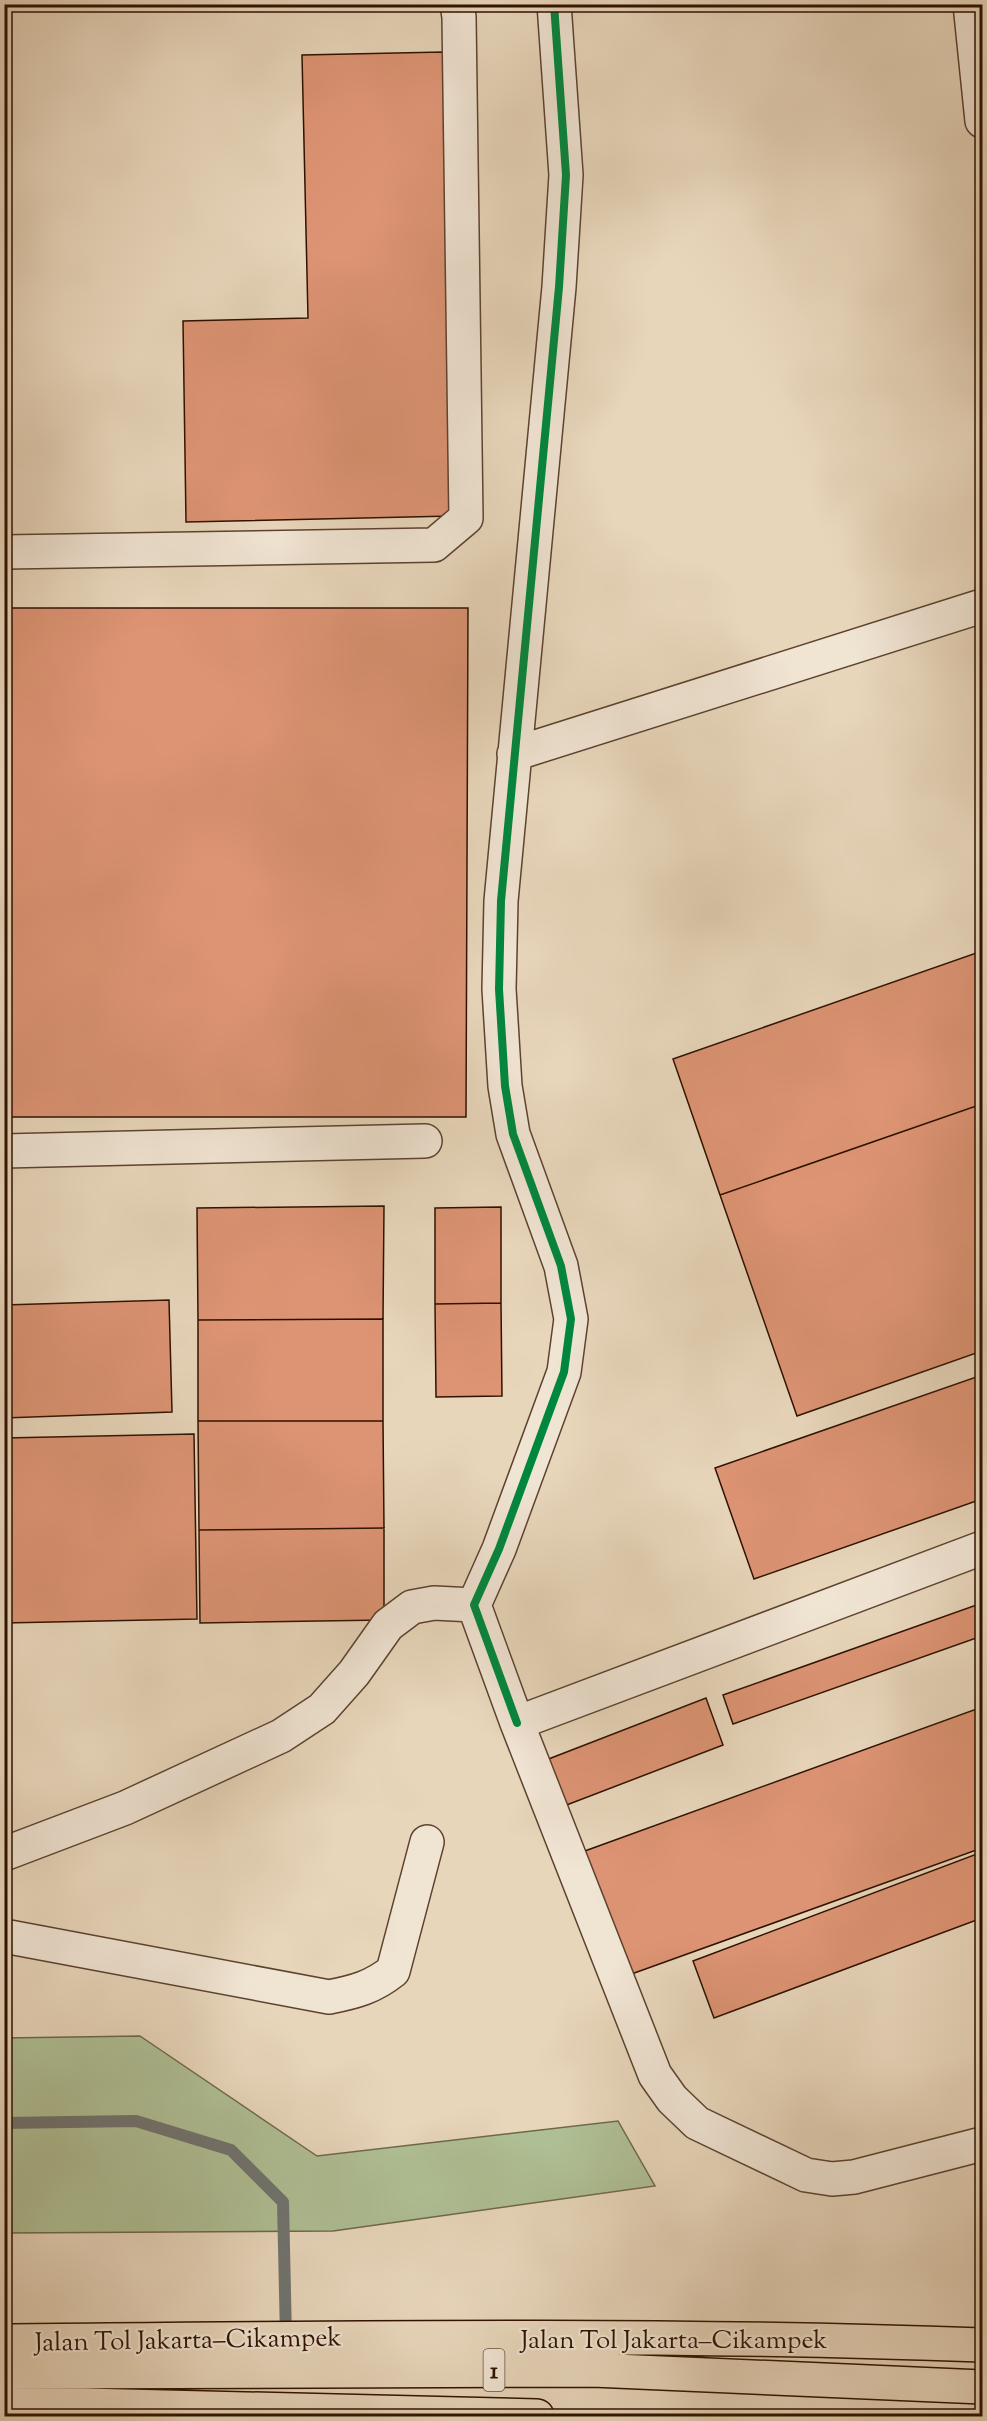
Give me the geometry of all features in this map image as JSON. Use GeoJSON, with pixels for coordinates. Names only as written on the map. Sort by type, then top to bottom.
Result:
{"type":"FeatureCollection","features":[{"type":"Feature","properties":{"kind":"highway","name":"Jalan Tol Jakarta–Cikampek"},"geometry":{"type":"LineString","coordinates":[[4,2341],[377,2337],[814,2339],[982,2345]]}},
{"type":"Feature","properties":{"kind":"highway","name":"1"},"geometry":{"type":"LineString","coordinates":[[4,2372],[593,2370],[982,2387]]}},
{"type":"Feature","properties":{"kind":"highway","name":"1"},"geometry":{"type":"LineString","coordinates":[[4,2403],[537,2416]]}},
{"type":"Feature","properties":{"kind":"street"},"geometry":{"type":"LineString","coordinates":[[4,552],[434,545],[466,518],[457,4]]}},
{"type":"Feature","properties":{"kind":"street"},"geometry":{"type":"LineString","coordinates":[[554,4],[566,175],[559,287],[514,754],[501,912],[499,989],[505,1086],[513,1134],[561,1266],[571,1319],[560,1383],[499,1549],[474,1605],[517,1723],[655,2075],[672,2099],[697,2123],[807,2175],[831,2179],[854,2177],[982,2144]]}},
{"type":"Feature","properties":{"kind":"street"},"geometry":{"type":"LineString","coordinates":[[970,4],[982,121]]}},
{"type":"Feature","properties":{"kind":"street"},"geometry":{"type":"LineString","coordinates":[[514,754],[982,606]]}},
{"type":"Feature","properties":{"kind":"street"},"geometry":{"type":"LineString","coordinates":[[4,1151],[425,1141]]}},
{"type":"Feature","properties":{"kind":"street"},"geometry":{"type":"LineString","coordinates":[[517,1723],[982,1548]]}},
{"type":"Feature","properties":{"kind":"street"},"geometry":{"type":"LineString","coordinates":[[4,1854],[125,1808],[280,1736],[322,1709],[354,1673],[388,1624],[412,1607],[434,1603],[474,1605]]}},
{"type":"Feature","properties":{"kind":"street"},"geometry":{"type":"LineString","coordinates":[[4,1935],[329,1997],[355,1992],[376,1985],[393,1971],[427,1842]]}},
{"type":"Feature","properties":{"kind":"green space"},"geometry":{"type":"Polygon","coordinates":[[[140,2036],[317,2156],[618,2121],[655,2186],[333,2231],[5,2233],[5,2038],[140,2036]]]}},
{"type":"Feature","properties":{"kind":"building"},"geometry":{"type":"Polygon","coordinates":[[[443,52],[452,516],[186,522],[183,321],[308,318],[302,55],[443,52]]]}},
{"type":"Feature","properties":{"kind":"building"},"geometry":{"type":"Polygon","coordinates":[[[4,608],[468,608],[466,1117],[4,1117],[4,608]]]}},
{"type":"Feature","properties":{"kind":"building"},"geometry":{"type":"Polygon","coordinates":[[[982,951],[982,1104],[720,1195],[673,1059],[982,951]]]}},
{"type":"Feature","properties":{"kind":"building"},"geometry":{"type":"Polygon","coordinates":[[[982,1104],[982,1351],[797,1416],[720,1195],[982,1104]]]}},
{"type":"Feature","properties":{"kind":"building"},"geometry":{"type":"Polygon","coordinates":[[[384,1206],[383,1319],[198,1320],[197,1208],[384,1206]]]}},
{"type":"Feature","properties":{"kind":"building"},"geometry":{"type":"Polygon","coordinates":[[[501,1207],[501,1303],[435,1304],[435,1208],[501,1207]]]}},
{"type":"Feature","properties":{"kind":"building"},"geometry":{"type":"Polygon","coordinates":[[[169,1300],[172,1412],[4,1418],[4,1305],[169,1300]]]}},
{"type":"Feature","properties":{"kind":"building"},"geometry":{"type":"Polygon","coordinates":[[[501,1303],[502,1396],[436,1397],[435,1304],[501,1303]]]}},
{"type":"Feature","properties":{"kind":"building"},"geometry":{"type":"Polygon","coordinates":[[[383,1319],[383,1421],[198,1421],[198,1320],[383,1319]]]}},
{"type":"Feature","properties":{"kind":"building"},"geometry":{"type":"Polygon","coordinates":[[[982,1375],[982,1499],[754,1579],[715,1468],[982,1375]]]}},
{"type":"Feature","properties":{"kind":"building"},"geometry":{"type":"Polygon","coordinates":[[[198,1421],[383,1421],[384,1528],[199,1530],[198,1421]]]}},
{"type":"Feature","properties":{"kind":"building"},"geometry":{"type":"Polygon","coordinates":[[[194,1434],[197,1619],[4,1623],[4,1438],[194,1434]]]}},
{"type":"Feature","properties":{"kind":"building"},"geometry":{"type":"Polygon","coordinates":[[[384,1528],[384,1620],[200,1623],[199,1530],[384,1528]]]}},
{"type":"Feature","properties":{"kind":"building"},"geometry":{"type":"Polygon","coordinates":[[[982,1603],[982,1636],[733,1724],[723,1695],[982,1603]]]}},
{"type":"Feature","properties":{"kind":"building"},"geometry":{"type":"Polygon","coordinates":[[[706,1698],[723,1745],[564,1806],[546,1760],[706,1698]]]}},
{"type":"Feature","properties":{"kind":"building"},"geometry":{"type":"Polygon","coordinates":[[[982,1707],[982,1848],[626,1976],[582,1852],[982,1707]]]}},
{"type":"Feature","properties":{"kind":"building"},"geometry":{"type":"Polygon","coordinates":[[[982,1852],[982,1918],[714,2018],[693,1961],[982,1852]]]}},
{"type":"Feature","properties":{"kind":"waterway"},"geometry":{"type":"LineString","coordinates":[[4,2123],[136,2121],[231,2150],[283,2202],[286,2337]]}},
{"type":"Feature","properties":{"kind":"cycle path"},"geometry":{"type":"LineString","coordinates":[[517,1723],[474,1605],[499,1549],[564,1372],[571,1319],[561,1266],[513,1134],[505,1086],[499,989],[501,901],[559,287],[566,175],[554,4]]}}]}
